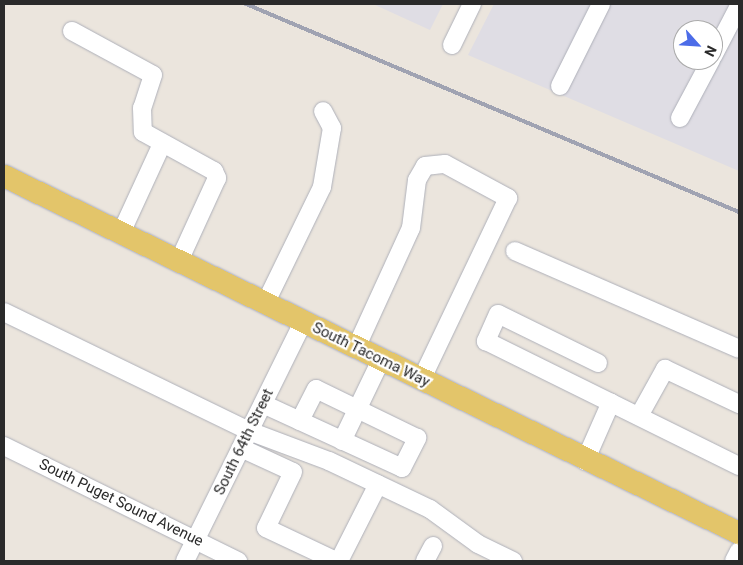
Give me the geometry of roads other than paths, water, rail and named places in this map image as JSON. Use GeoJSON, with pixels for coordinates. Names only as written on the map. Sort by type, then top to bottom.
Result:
{"type":"FeatureCollection","features":[{"type":"Feature","properties":{"kind":"main road","name":"South Tacoma Way"},"geometry":{"type":"LineString","coordinates":[[4,176],[585,461],[739,533]]}},
{"type":"Feature","properties":{"kind":"street"},"geometry":{"type":"LineString","coordinates":[[452,45],[472,4]]}},
{"type":"Feature","properties":{"kind":"street"},"geometry":{"type":"LineString","coordinates":[[560,86],[601,4]]}},
{"type":"Feature","properties":{"kind":"street"},"geometry":{"type":"LineString","coordinates":[[723,37],[739,6]]}},
{"type":"Feature","properties":{"kind":"street"},"geometry":{"type":"LineString","coordinates":[[72,31],[153,75],[142,108],[143,132],[162,144],[204,163],[217,178],[179,261]]}},
{"type":"Feature","properties":{"kind":"street"},"geometry":{"type":"LineString","coordinates":[[680,118],[706,70]]}},
{"type":"Feature","properties":{"kind":"street"},"geometry":{"type":"LineString","coordinates":[[265,304],[322,187],[332,128],[322,111]]}},
{"type":"Feature","properties":{"kind":"street"},"geometry":{"type":"LineString","coordinates":[[121,233],[162,144]]}},
{"type":"Feature","properties":{"kind":"street"},"geometry":{"type":"LineString","coordinates":[[356,348],[410,228],[417,180],[425,166],[445,164],[508,198],[421,380]]}},
{"type":"Feature","properties":{"kind":"street"},"geometry":{"type":"LineString","coordinates":[[515,251],[739,349]]}},
{"type":"Feature","properties":{"kind":"street"},"geometry":{"type":"LineString","coordinates":[[4,312],[250,431],[378,484],[430,509],[478,544],[513,561]]}},
{"type":"Feature","properties":{"kind":"street"},"geometry":{"type":"LineString","coordinates":[[598,363],[498,314],[486,341],[739,466]]}},
{"type":"Feature","properties":{"kind":"street","name":"South 64th Street"},"geometry":{"type":"LineString","coordinates":[[185,561],[303,322]]}},
{"type":"Feature","properties":{"kind":"street"},"geometry":{"type":"LineString","coordinates":[[342,441],[381,360]]}},
{"type":"Feature","properties":{"kind":"street"},"geometry":{"type":"LineString","coordinates":[[640,416],[665,369],[739,404]]}},
{"type":"Feature","properties":{"kind":"street"},"geometry":{"type":"LineString","coordinates":[[263,404],[402,468],[417,438],[316,389],[300,421]]}},
{"type":"Feature","properties":{"kind":"street"},"geometry":{"type":"LineString","coordinates":[[585,461],[612,402]]}},
{"type":"Feature","properties":{"kind":"street","name":"South Puget Sound Avenue"},"geometry":{"type":"LineString","coordinates":[[4,446],[238,561]]}},
{"type":"Feature","properties":{"kind":"street"},"geometry":{"type":"LineString","coordinates":[[241,448],[293,472],[266,528],[337,561],[378,484]]}},
{"type":"Feature","properties":{"kind":"street"},"geometry":{"type":"LineString","coordinates":[[734,561],[739,551]]}},
{"type":"Feature","properties":{"kind":"railway"},"geometry":{"type":"LineString","coordinates":[[246,4],[739,212]]}}]}
